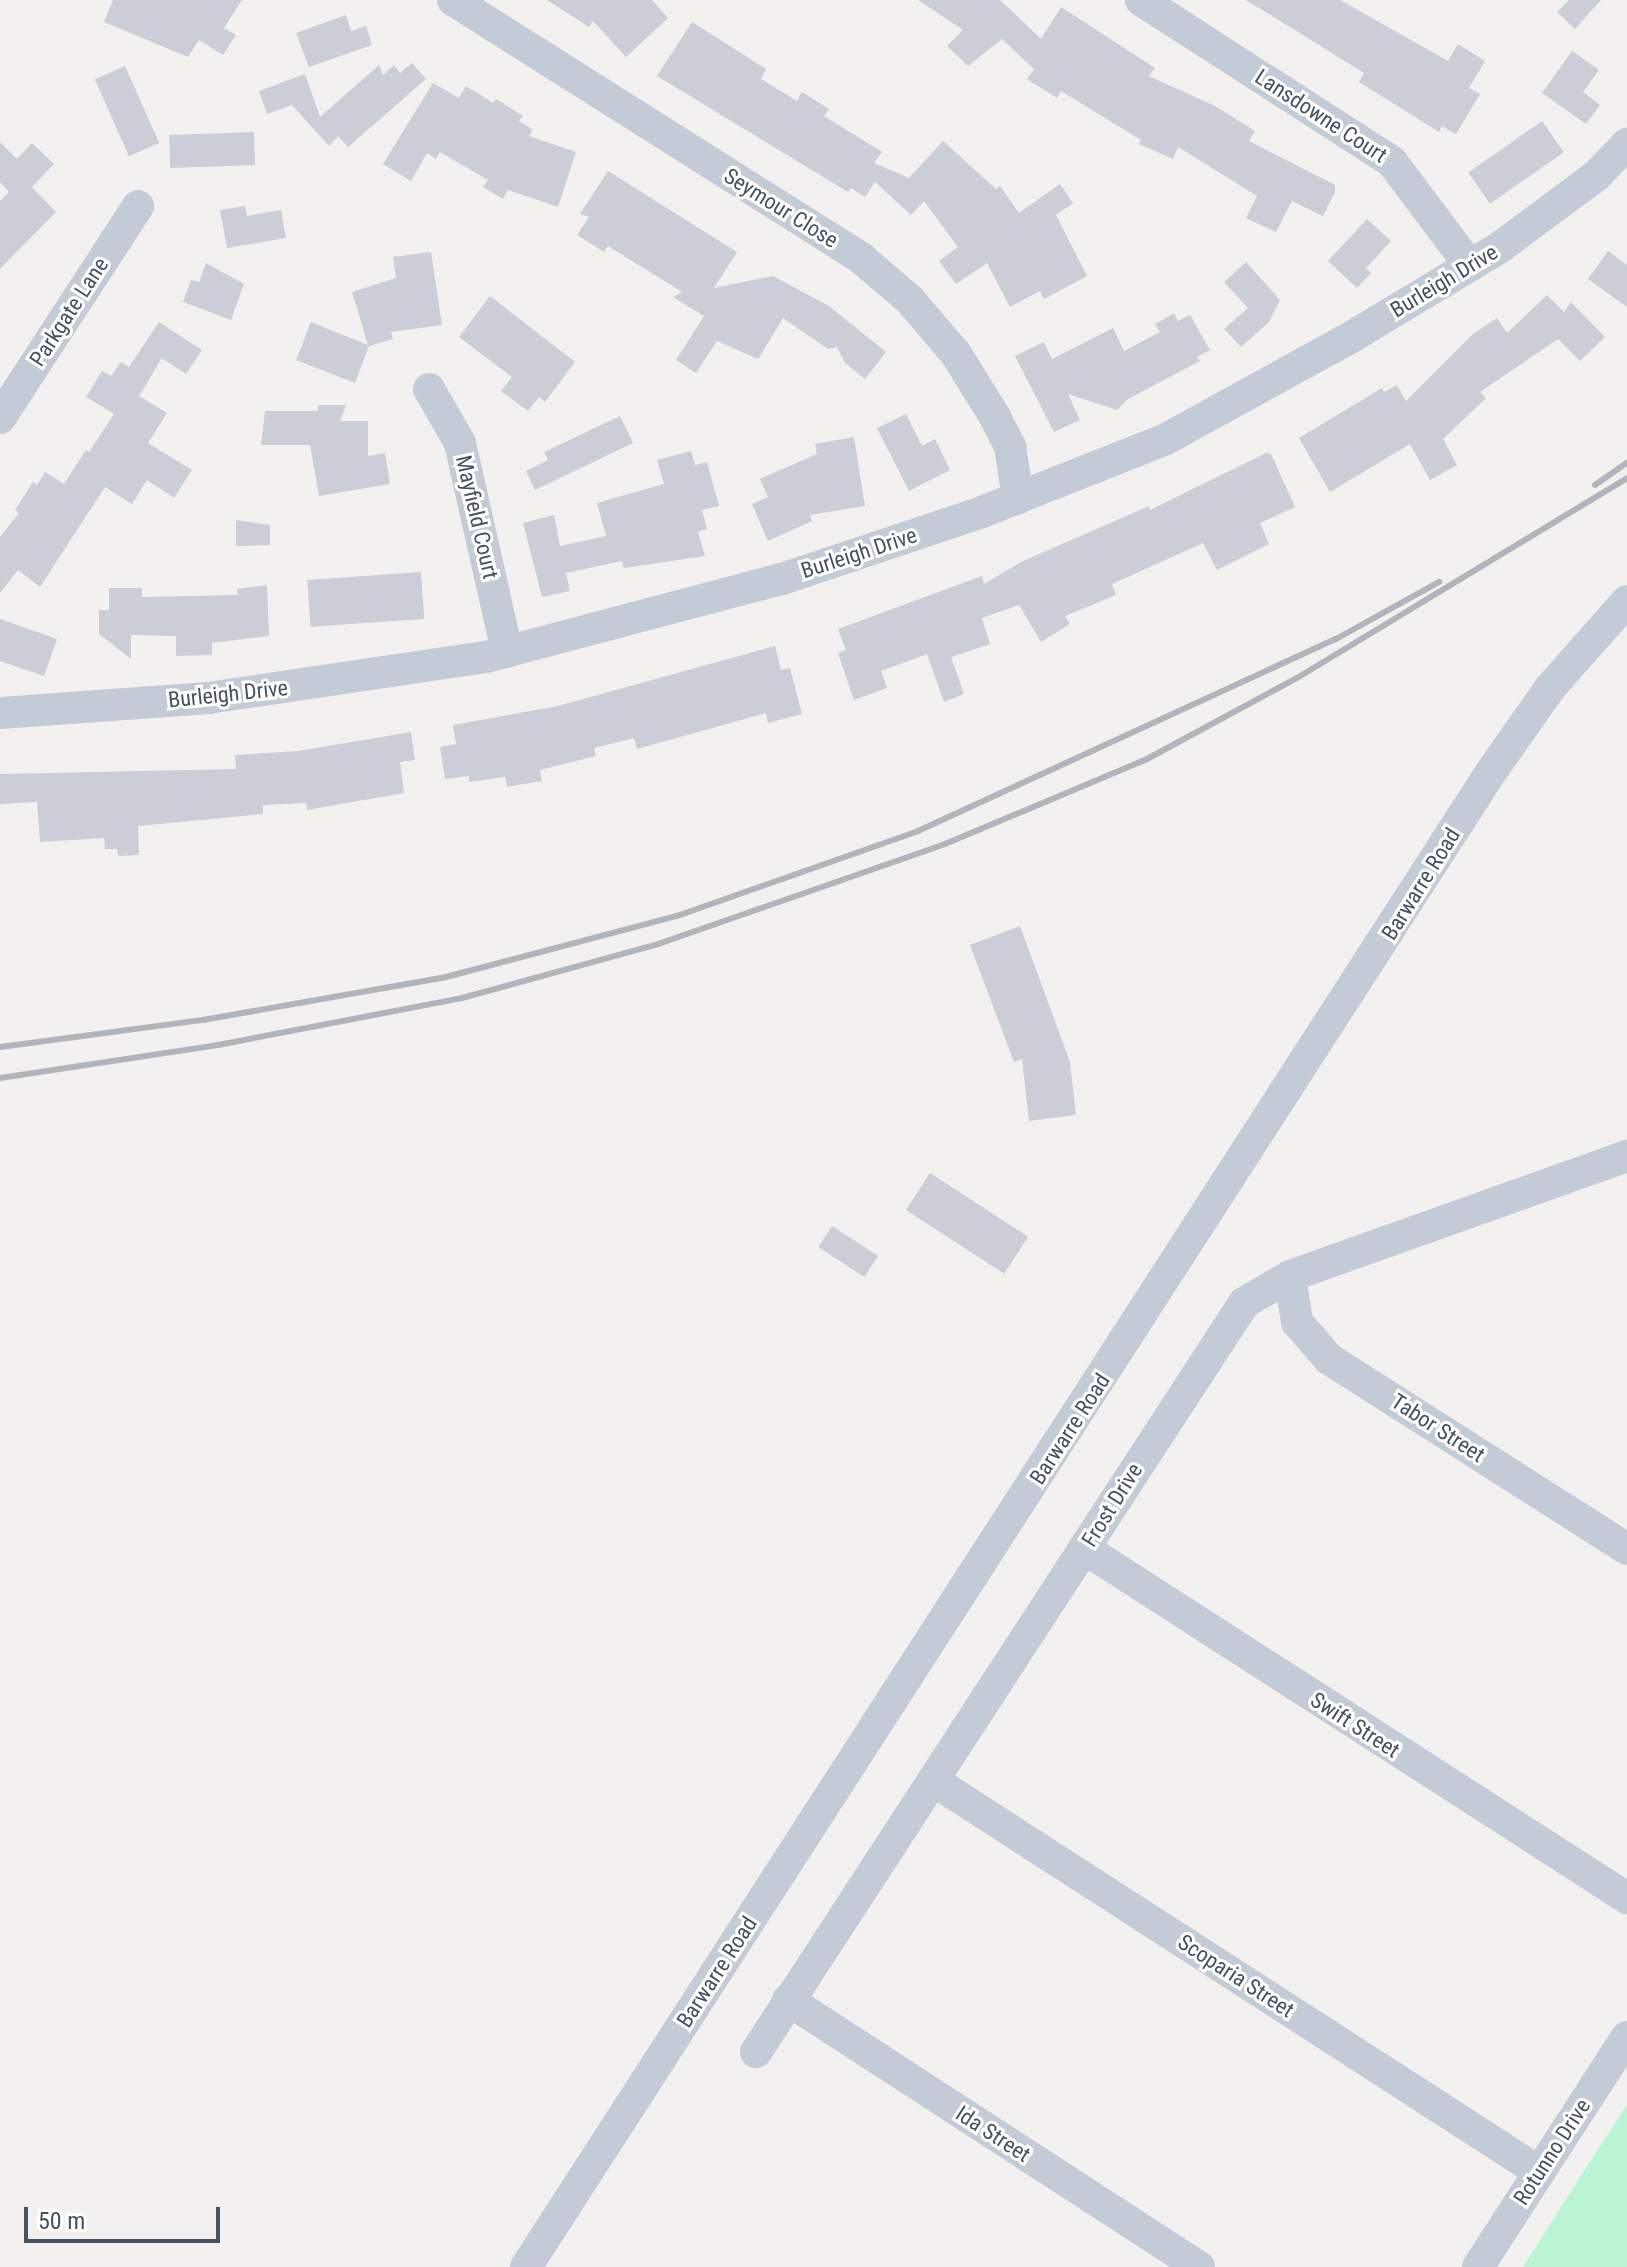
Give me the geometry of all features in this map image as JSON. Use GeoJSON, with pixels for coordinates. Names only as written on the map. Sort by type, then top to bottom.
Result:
{"type":"FeatureCollection","features":[{"type":"Feature","properties":{"kind":"street","name":"Seymour Close"},"geometry":{"type":"LineString","coordinates":[[453,0],[862,259],[910,300],[956,354],[995,417],[1010,447],[1018,498]]}},
{"type":"Feature","properties":{"kind":"street","name":"Lansdowne Court"},"geometry":{"type":"LineString","coordinates":[[1141,0],[1392,162],[1470,266]]}},
{"type":"Feature","properties":{"kind":"street","name":"Burleigh Drive"},"geometry":{"type":"LineString","coordinates":[[0,713],[208,698],[507,652],[782,579],[1018,498],[1166,439],[1470,266],[1596,176],[1627,144]]}},
{"type":"Feature","properties":{"kind":"street","name":"Parkgate Lane"},"geometry":{"type":"LineString","coordinates":[[0,418],[138,206]]}},
{"type":"Feature","properties":{"kind":"street","name":"Mayfield Court"},"geometry":{"type":"LineString","coordinates":[[429,389],[460,443],[507,652]]}},
{"type":"Feature","properties":{"kind":"street","name":"Barwarre Road"},"geometry":{"type":"LineString","coordinates":[[526,2267],[1491,772],[1550,688],[1627,601]]}},
{"type":"Feature","properties":{"kind":"street","name":"Frost Drive"},"geometry":{"type":"LineString","coordinates":[[756,2052],[1244,1303],[1290,1276],[1627,1156]]}},
{"type":"Feature","properties":{"kind":"street","name":"Tabor Street"},"geometry":{"type":"LineString","coordinates":[[1290,1276],[1297,1322],[1329,1359],[1627,1549]]}},
{"type":"Feature","properties":{"kind":"street","name":"Swift Street"},"geometry":{"type":"LineString","coordinates":[[1085,1549],[1627,1898]]}},
{"type":"Feature","properties":{"kind":"street","name":"Scoparia Street"},"geometry":{"type":"LineString","coordinates":[[934,1781],[1538,2171]]}},
{"type":"Feature","properties":{"kind":"street","name":"Ida Street"},"geometry":{"type":"LineString","coordinates":[[788,2000],[1199,2267]]}},
{"type":"Feature","properties":{"kind":"street","name":"Rotunno Drive"},"geometry":{"type":"LineString","coordinates":[[1478,2267],[1627,2037]]}},
{"type":"Feature","properties":{"kind":"green space"},"geometry":{"type":"Polygon","coordinates":[[[1627,2105],[1627,2267],[1523,2267],[1584,2171],[1627,2105]]]}},
{"type":"Feature","properties":{"kind":"building"},"geometry":{"type":"Polygon","coordinates":[[[113,0],[242,0],[224,28],[236,35],[223,55],[199,40],[188,57],[104,22],[113,0]]]}},
{"type":"Feature","properties":{"kind":"building"},"geometry":{"type":"Polygon","coordinates":[[[547,0],[652,0],[668,18],[626,57],[593,21],[589,27],[547,0]]]}},
{"type":"Feature","properties":{"kind":"building"},"geometry":{"type":"Polygon","coordinates":[[[918,0],[1000,0],[1041,39],[1061,7],[1155,68],[1149,76],[1215,106],[1255,131],[1249,141],[1335,185],[1335,192],[1323,216],[1292,201],[1276,232],[1246,218],[1257,196],[1178,147],[1173,159],[1139,144],[1141,140],[1061,91],[1057,98],[1027,79],[1034,69],[1002,39],[968,66],[947,46],[963,30],[918,0]]]}},
{"type":"Feature","properties":{"kind":"building"},"geometry":{"type":"Polygon","coordinates":[[[1246,0],[1340,0],[1448,61],[1458,44],[1485,61],[1469,88],[1480,94],[1456,134],[1442,126],[1439,132],[1359,82],[1364,73],[1246,0]]]}},
{"type":"Feature","properties":{"kind":"building"},"geometry":{"type":"Polygon","coordinates":[[[1569,0],[1601,0],[1575,29],[1557,12],[1569,0]]]}},
{"type":"Feature","properties":{"kind":"building"},"geometry":{"type":"Polygon","coordinates":[[[346,15],[351,31],[366,26],[372,45],[309,67],[296,33],[346,15]]]}},
{"type":"Feature","properties":{"kind":"building"},"geometry":{"type":"Polygon","coordinates":[[[692,22],[766,69],[761,79],[797,101],[802,92],[829,109],[824,116],[882,152],[874,163],[909,178],[943,141],[996,189],[1000,186],[1019,213],[1060,184],[1073,203],[1056,215],[1087,276],[1044,299],[1040,291],[1010,307],[987,263],[956,284],[939,261],[958,247],[924,201],[911,215],[875,182],[865,197],[851,188],[848,192],[657,76],[692,22]]]}},
{"type":"Feature","properties":{"kind":"building"},"geometry":{"type":"Polygon","coordinates":[[[1572,51],[1599,70],[1583,92],[1600,105],[1586,124],[1542,93],[1572,51]]]}},
{"type":"Feature","properties":{"kind":"building"},"geometry":{"type":"Polygon","coordinates":[[[412,63],[426,79],[348,147],[338,136],[329,146],[292,105],[267,114],[259,91],[305,74],[320,117],[379,65],[383,75],[394,65],[400,73],[412,63]]]}},
{"type":"Feature","properties":{"kind":"building"},"geometry":{"type":"Polygon","coordinates":[[[125,66],[159,143],[129,156],[95,79],[125,66]]]}},
{"type":"Feature","properties":{"kind":"building"},"geometry":{"type":"Polygon","coordinates":[[[433,83],[459,98],[466,86],[493,103],[496,99],[523,116],[519,121],[533,130],[529,136],[576,152],[558,207],[508,190],[503,199],[483,187],[488,180],[440,152],[436,159],[427,153],[411,181],[383,164],[433,83]]]}},
{"type":"Feature","properties":{"kind":"building"},"geometry":{"type":"Polygon","coordinates":[[[1542,121],[1564,152],[1490,204],[1468,173],[1542,121]]]}},
{"type":"Feature","properties":{"kind":"building"},"geometry":{"type":"Polygon","coordinates":[[[254,132],[255,165],[170,168],[169,135],[254,132]]]}},
{"type":"Feature","properties":{"kind":"building"},"geometry":{"type":"Polygon","coordinates":[[[0,142],[17,159],[32,143],[54,164],[32,187],[56,212],[0,269],[0,201],[9,192],[0,182],[0,142]]]}},
{"type":"Feature","properties":{"kind":"building"},"geometry":{"type":"Polygon","coordinates":[[[608,171],[737,252],[714,288],[773,276],[829,306],[886,352],[865,379],[845,363],[837,347],[828,349],[783,318],[758,359],[717,341],[696,373],[676,360],[704,316],[673,297],[682,292],[608,246],[604,252],[577,235],[589,217],[580,214],[608,171]]]}},
{"type":"Feature","properties":{"kind":"building"},"geometry":{"type":"Polygon","coordinates":[[[245,206],[247,216],[281,210],[286,238],[227,248],[220,210],[245,206]]]}},
{"type":"Feature","properties":{"kind":"building"},"geometry":{"type":"Polygon","coordinates":[[[1367,219],[1391,241],[1366,268],[1371,273],[1357,288],[1328,261],[1367,219]]]}},
{"type":"Feature","properties":{"kind":"building"},"geometry":{"type":"Polygon","coordinates":[[[1608,251],[1627,265],[1627,307],[1588,279],[1608,251]]]}},
{"type":"Feature","properties":{"kind":"building"},"geometry":{"type":"Polygon","coordinates":[[[431,252],[442,325],[391,332],[393,339],[369,346],[355,383],[296,360],[311,322],[368,345],[352,292],[396,278],[393,257],[431,252]]]}},
{"type":"Feature","properties":{"kind":"building"},"geometry":{"type":"Polygon","coordinates":[[[1246,262],[1280,300],[1269,322],[1241,347],[1224,329],[1248,308],[1224,282],[1246,262]]]}},
{"type":"Feature","properties":{"kind":"building"},"geometry":{"type":"Polygon","coordinates":[[[206,263],[244,284],[231,320],[183,302],[191,280],[199,282],[206,263]]]}},
{"type":"Feature","properties":{"kind":"building"},"geometry":{"type":"Polygon","coordinates":[[[1547,295],[1564,312],[1571,302],[1605,337],[1580,361],[1558,339],[1480,392],[1486,398],[1443,439],[1457,465],[1430,480],[1410,444],[1330,492],[1299,438],[1382,388],[1384,392],[1397,385],[1406,401],[1474,333],[1497,318],[1507,333],[1547,295]]]}},
{"type":"Feature","properties":{"kind":"building"},"geometry":{"type":"Polygon","coordinates":[[[490,296],[575,362],[545,402],[539,397],[528,411],[501,391],[512,377],[459,337],[490,296]]]}},
{"type":"Feature","properties":{"kind":"building"},"geometry":{"type":"Polygon","coordinates":[[[1174,313],[1178,321],[1190,315],[1210,350],[1197,357],[1200,361],[1128,399],[1117,410],[1068,394],[1080,420],[1054,432],[1015,356],[1044,342],[1052,359],[1113,328],[1124,351],[1160,332],[1155,324],[1174,313]]]}},
{"type":"Feature","properties":{"kind":"building"},"geometry":{"type":"Polygon","coordinates":[[[159,322],[202,350],[186,374],[162,358],[139,396],[167,413],[148,443],[192,470],[174,498],[147,480],[132,504],[105,487],[40,587],[18,570],[0,593],[0,537],[19,513],[15,510],[33,482],[37,485],[45,472],[64,484],[86,450],[89,452],[114,414],[86,397],[102,371],[111,376],[121,362],[129,367],[159,322]]]}},
{"type":"Feature","properties":{"kind":"building"},"geometry":{"type":"Polygon","coordinates":[[[318,405],[346,405],[340,421],[368,421],[368,456],[385,453],[390,484],[319,496],[310,445],[261,445],[265,411],[318,411],[318,405]]]}},
{"type":"Feature","properties":{"kind":"building"},"geometry":{"type":"Polygon","coordinates":[[[906,414],[922,446],[935,439],[950,470],[909,491],[877,428],[906,414]]]}},
{"type":"Feature","properties":{"kind":"building"},"geometry":{"type":"Polygon","coordinates":[[[620,416],[633,443],[535,490],[526,471],[548,460],[544,452],[620,416]]]}},
{"type":"Feature","properties":{"kind":"building"},"geometry":{"type":"Polygon","coordinates":[[[854,437],[865,506],[810,515],[812,521],[768,541],[752,504],[768,497],[760,479],[817,454],[815,444],[854,437]]]}},
{"type":"Feature","properties":{"kind":"building"},"geometry":{"type":"Polygon","coordinates":[[[691,451],[695,465],[707,462],[719,506],[702,510],[707,529],[698,532],[705,556],[624,568],[622,561],[566,573],[570,591],[542,597],[523,523],[554,515],[560,546],[606,536],[597,503],[664,484],[657,460],[691,451]]]}},
{"type":"Feature","properties":{"kind":"building"},"geometry":{"type":"Polygon","coordinates":[[[1266,453],[1271,454],[1295,507],[1260,523],[1269,544],[1217,570],[1203,543],[1112,584],[1116,595],[1065,616],[1070,624],[1041,642],[1019,605],[982,618],[990,644],[951,657],[964,694],[944,702],[927,654],[881,671],[887,688],[854,700],[838,653],[846,650],[838,629],[982,576],[984,584],[1021,562],[1149,506],[1150,510],[1266,453]]]}},
{"type":"Feature","properties":{"kind":"building"},"geometry":{"type":"Polygon","coordinates":[[[236,520],[270,525],[270,545],[236,546],[236,520]]]}},
{"type":"Feature","properties":{"kind":"building"},"geometry":{"type":"Polygon","coordinates":[[[421,572],[424,619],[311,627],[307,580],[421,572]]]}},
{"type":"Feature","properties":{"kind":"building"},"geometry":{"type":"Polygon","coordinates":[[[267,585],[269,636],[212,643],[212,655],[176,656],[176,636],[131,635],[131,659],[99,634],[99,610],[109,610],[109,588],[142,588],[142,597],[238,595],[237,589],[267,585]]]}},
{"type":"Feature","properties":{"kind":"building"},"geometry":{"type":"Polygon","coordinates":[[[0,619],[57,639],[44,676],[0,661],[0,619]]]}},
{"type":"Feature","properties":{"kind":"building"},"geometry":{"type":"Polygon","coordinates":[[[775,646],[781,670],[790,668],[802,714],[768,723],[766,713],[637,749],[634,738],[594,748],[596,756],[540,770],[542,781],[507,787],[505,777],[469,782],[469,776],[445,779],[440,747],[456,744],[453,725],[558,706],[775,646]]]}},
{"type":"Feature","properties":{"kind":"building"},"geometry":{"type":"Polygon","coordinates":[[[411,732],[415,760],[400,762],[404,793],[307,810],[306,803],[263,805],[263,814],[138,826],[139,855],[118,856],[117,849],[105,849],[104,838],[40,842],[37,802],[0,804],[0,774],[236,769],[235,755],[298,751],[411,732]]]}},
{"type":"Feature","properties":{"kind":"building"},"geometry":{"type":"Polygon","coordinates":[[[1020,926],[1070,1062],[1076,1115],[1029,1121],[1022,1059],[1014,1062],[970,945],[1020,926]]]}},
{"type":"Feature","properties":{"kind":"building"},"geometry":{"type":"Polygon","coordinates":[[[930,1173],[1028,1237],[1004,1274],[906,1210],[930,1173]]]}},
{"type":"Feature","properties":{"kind":"building"},"geometry":{"type":"Polygon","coordinates":[[[832,1226],[878,1256],[865,1277],[818,1247],[832,1226]]]}},
{"type":"Feature","properties":{"kind":"railway"},"geometry":{"type":"LineString","coordinates":[[1595,485],[1627,463]]}},
{"type":"Feature","properties":{"kind":"railway"},"geometry":{"type":"LineString","coordinates":[[0,1078],[218,1045],[462,998],[661,943],[945,844],[1147,759],[1297,678],[1627,478]]}},
{"type":"Feature","properties":{"kind":"railway"},"geometry":{"type":"LineString","coordinates":[[0,1047],[203,1020],[442,978],[677,916],[918,831],[1336,639],[1439,582]]}}]}
